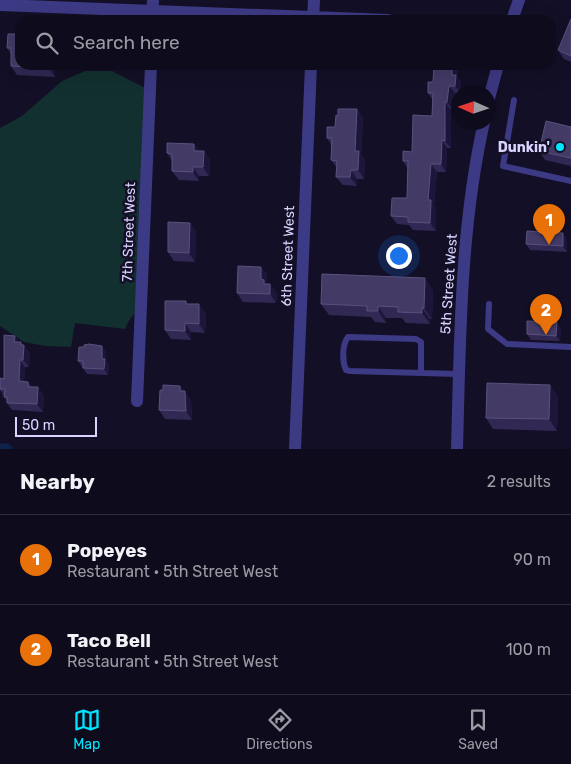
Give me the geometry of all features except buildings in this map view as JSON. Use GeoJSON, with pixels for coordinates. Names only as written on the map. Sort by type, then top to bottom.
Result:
{"type":"FeatureCollection","features":[{"type":"Feature","properties":{"kind":"street"},"geometry":{"type":"LineString","coordinates":[[313,15],[314,0]]}},
{"type":"Feature","properties":{"kind":"street"},"geometry":{"type":"LineString","coordinates":[[514,15],[519,0]]}},
{"type":"Feature","properties":{"kind":"street"},"geometry":{"type":"LineString","coordinates":[[0,4],[253,15]]}},
{"type":"Feature","properties":{"kind":"street","name":"7th Street West"},"geometry":{"type":"LineString","coordinates":[[137,401],[151,70]]}},
{"type":"Feature","properties":{"kind":"street","name":"6th Street West"},"geometry":{"type":"LineString","coordinates":[[295,449],[311,70]]}},
{"type":"Feature","properties":{"kind":"street"},"geometry":{"type":"LineString","coordinates":[[493,85],[497,70]]}},
{"type":"Feature","properties":{"kind":"street","name":"5th Street West"},"geometry":{"type":"LineString","coordinates":[[457,449],[462,303],[470,198],[483,130]]}},
{"type":"Feature","properties":{"kind":"lane"},"geometry":{"type":"LineString","coordinates":[[514,100],[503,166],[571,181]]}},
{"type":"Feature","properties":{"kind":"lane"},"geometry":{"type":"LineString","coordinates":[[488,304],[488,329],[507,344],[571,347]]}},
{"type":"Feature","properties":{"kind":"lane"},"geometry":{"type":"LineString","coordinates":[[421,373],[421,342],[416,340],[348,337],[344,342],[344,365],[346,370],[421,373],[459,374]]}},
{"type":"Feature","properties":{"kind":"green space"},"geometry":{"type":"Polygon","coordinates":[[[85,71],[112,71],[151,91],[141,305],[125,329],[75,323],[71,347],[45,346],[24,342],[0,326],[0,128],[22,116],[62,81],[85,71]]]}},
{"type":"Feature","properties":{"kind":"waterway"},"geometry":{"type":"LineString","coordinates":[[0,449],[7,449]]}},
{"type":"Feature","properties":{"kind":"place","name":"Dunkin'"},"geometry":{"type":"Point","coordinates":[560,147]}},
{"type":"Feature","properties":{"kind":"place","name":"Popeyes"},"geometry":{"type":"Point","coordinates":[549,245]}},
{"type":"Feature","properties":{"kind":"place","name":"Taco Bell"},"geometry":{"type":"Point","coordinates":[546,335]}}]}
